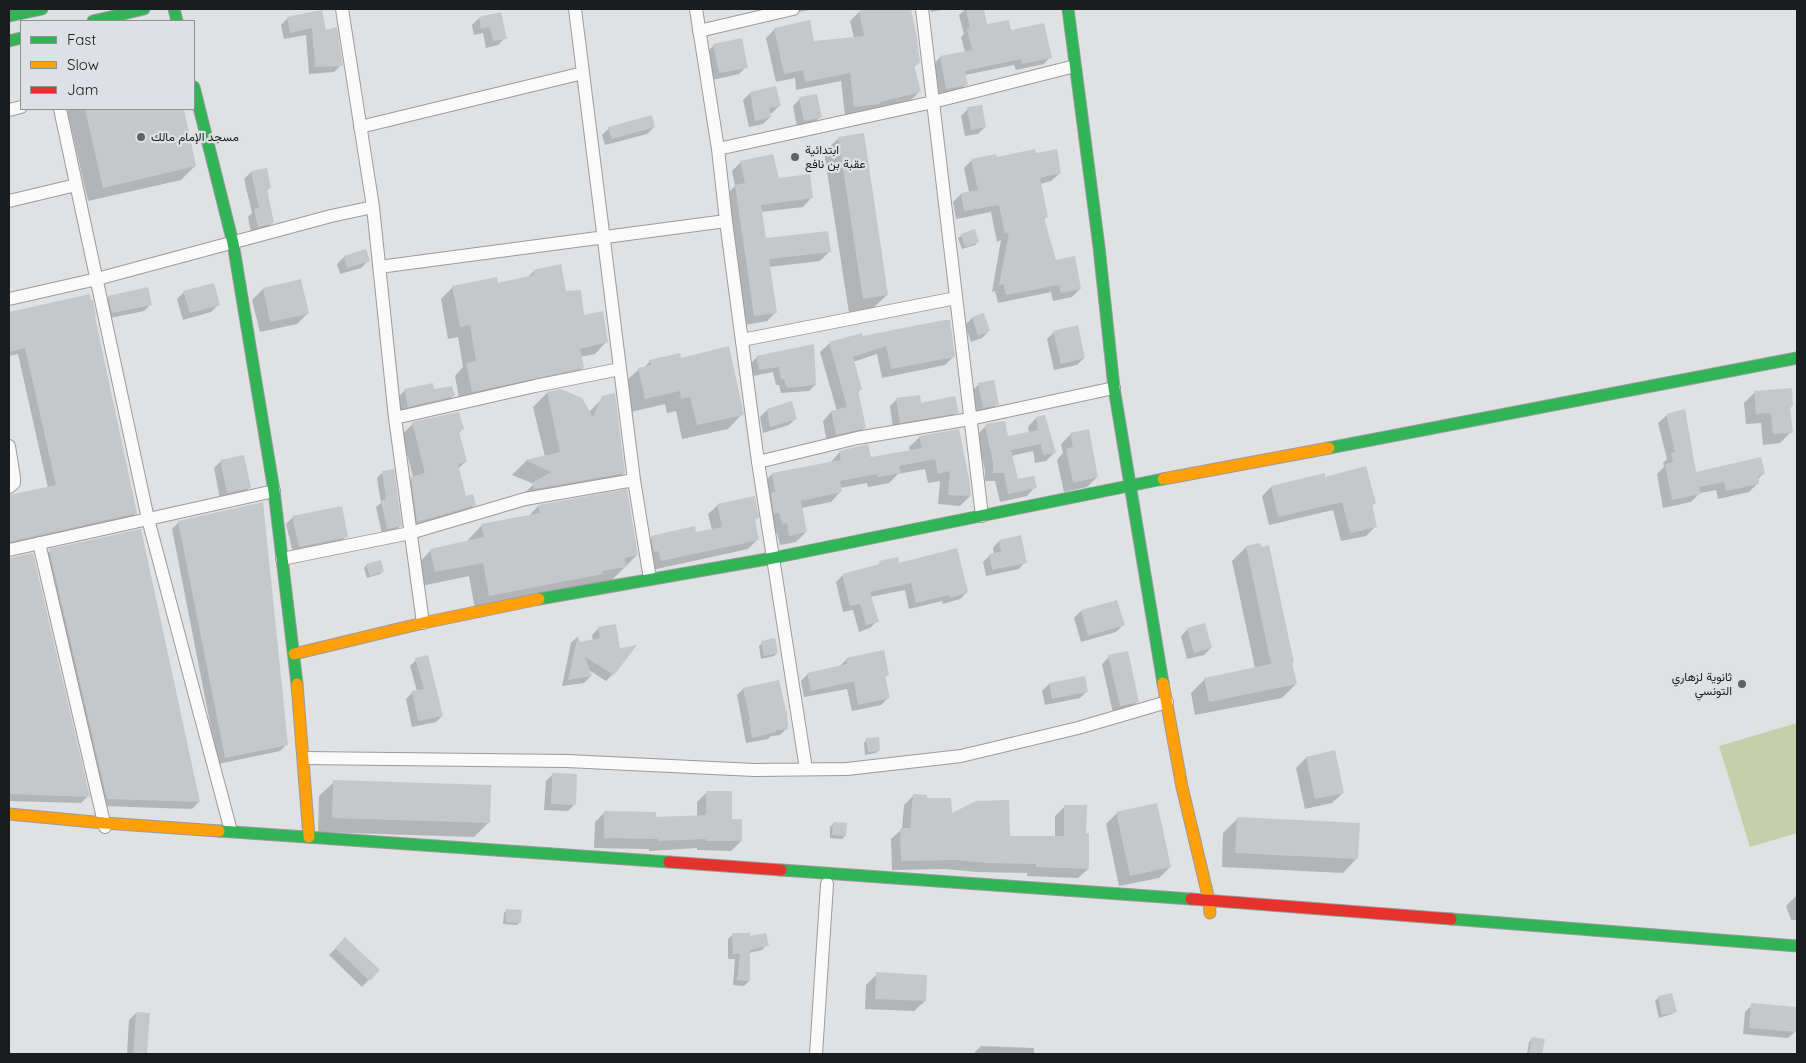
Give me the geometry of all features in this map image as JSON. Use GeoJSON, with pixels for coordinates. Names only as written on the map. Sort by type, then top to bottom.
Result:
{"type":"FeatureCollection","features":[{"type":"Feature","properties":{"kind":"street"},"geometry":{"type":"LineString","coordinates":[[9,16],[42,9]]}},
{"type":"Feature","properties":{"kind":"street"},"geometry":{"type":"LineString","coordinates":[[97,20],[144,9]]}},
{"type":"Feature","properties":{"kind":"street"},"geometry":{"type":"LineString","coordinates":[[342,9],[373,207],[395,418],[423,623]]}},
{"type":"Feature","properties":{"kind":"street"},"geometry":{"type":"LineString","coordinates":[[575,9],[634,480],[650,579]]}},
{"type":"Feature","properties":{"kind":"street"},"geometry":{"type":"LineString","coordinates":[[696,9],[718,149],[758,462],[806,769]]}},
{"type":"Feature","properties":{"kind":"street"},"geometry":{"type":"LineString","coordinates":[[699,31],[793,9]]}},
{"type":"Feature","properties":{"kind":"street"},"geometry":{"type":"LineString","coordinates":[[922,9],[982,516]]}},
{"type":"Feature","properties":{"kind":"street"},"geometry":{"type":"LineString","coordinates":[[1068,9],[1099,247],[1114,388],[1182,787],[1209,900],[1210,912]]}},
{"type":"Feature","properties":{"kind":"street"},"geometry":{"type":"LineString","coordinates":[[718,149],[932,102],[1075,66]]}},
{"type":"Feature","properties":{"kind":"street"},"geometry":{"type":"LineString","coordinates":[[360,127],[583,73]]}},
{"type":"Feature","properties":{"kind":"street"},"geometry":{"type":"LineString","coordinates":[[195,91],[233,243],[274,491],[294,654],[309,837]]}},
{"type":"Feature","properties":{"kind":"street"},"geometry":{"type":"LineString","coordinates":[[60,110],[148,520],[231,831]]}},
{"type":"Feature","properties":{"kind":"street"},"geometry":{"type":"LineString","coordinates":[[9,201],[76,185]]}},
{"type":"Feature","properties":{"kind":"street"},"geometry":{"type":"LineString","coordinates":[[9,299],[97,279],[332,216],[373,207]]}},
{"type":"Feature","properties":{"kind":"street"},"geometry":{"type":"LineString","coordinates":[[379,267],[726,220]]}},
{"type":"Feature","properties":{"kind":"street"},"geometry":{"type":"LineString","coordinates":[[742,340],[956,298]]}},
{"type":"Feature","properties":{"kind":"street"},"geometry":{"type":"LineString","coordinates":[[294,654],[423,623],[544,598],[772,558],[1131,485],[1224,469],[1797,358]]}},
{"type":"Feature","properties":{"kind":"street"},"geometry":{"type":"LineString","coordinates":[[395,418],[535,386],[620,370]]}},
{"type":"Feature","properties":{"kind":"street"},"geometry":{"type":"LineString","coordinates":[[758,462],[857,438],[970,419],[1114,388]]}},
{"type":"Feature","properties":{"kind":"street"},"geometry":{"type":"LineString","coordinates":[[9,446],[14,478],[14,483],[9,487]]}},
{"type":"Feature","properties":{"kind":"street"},"geometry":{"type":"LineString","coordinates":[[282,559],[410,533],[525,499],[634,480]]}},
{"type":"Feature","properties":{"kind":"street"},"geometry":{"type":"LineString","coordinates":[[9,550],[274,491]]}},
{"type":"Feature","properties":{"kind":"street"},"geometry":{"type":"LineString","coordinates":[[39,543],[106,829]]}},
{"type":"Feature","properties":{"kind":"street"},"geometry":{"type":"LineString","coordinates":[[304,758],[567,761],[754,770],[847,768],[961,756],[1078,728],[1167,702]]}},
{"type":"Feature","properties":{"kind":"street"},"geometry":{"type":"LineString","coordinates":[[9,814],[106,829]]}},
{"type":"Feature","properties":{"kind":"street"},"geometry":{"type":"LineString","coordinates":[[68,831],[106,829],[231,831],[1209,900],[1797,946]]}},
{"type":"Feature","properties":{"kind":"street"},"geometry":{"type":"LineString","coordinates":[[309,837],[340,849],[1083,903]]}},
{"type":"Feature","properties":{"kind":"street"},"geometry":{"type":"LineString","coordinates":[[816,1054],[828,884]]}},
{"type":"Feature","properties":{"kind":"street"},"geometry":{"type":"LineString","coordinates":[[1728,952],[1797,958]]}},
{"type":"Feature","properties":{"kind":"green space"},"geometry":{"type":"Polygon","coordinates":[[[1797,723],[1797,833],[1750,847],[1719,746],[1797,723]]]}},
{"type":"Feature","properties":{"kind":"building"},"geometry":{"type":"Polygon","coordinates":[[[867,9],[911,9],[920,63],[914,65],[921,92],[880,102],[880,104],[854,107],[850,73],[805,82],[803,70],[784,74],[774,28],[810,20],[814,41],[864,36],[859,11],[867,9]]]}},
{"type":"Feature","properties":{"kind":"building"},"geometry":{"type":"Polygon","coordinates":[[[966,9],[984,9],[987,24],[1009,20],[1011,30],[1044,23],[1052,58],[1022,64],[1021,59],[965,71],[968,85],[946,89],[940,56],[972,50],[967,29],[970,28],[966,9]]]}},
{"type":"Feature","properties":{"kind":"building"},"geometry":{"type":"Polygon","coordinates":[[[322,10],[326,30],[337,27],[343,66],[315,67],[312,28],[290,33],[287,17],[322,10]]]}},
{"type":"Feature","properties":{"kind":"building"},"geometry":{"type":"Polygon","coordinates":[[[501,12],[507,39],[493,41],[490,27],[481,29],[479,17],[501,12]]]}},
{"type":"Feature","properties":{"kind":"building"},"geometry":{"type":"Polygon","coordinates":[[[742,38],[748,68],[719,73],[713,44],[742,38]]]}},
{"type":"Feature","properties":{"kind":"building"},"geometry":{"type":"Polygon","coordinates":[[[776,86],[781,106],[769,108],[771,117],[755,121],[750,92],[776,86]]]}},
{"type":"Feature","properties":{"kind":"building"},"geometry":{"type":"Polygon","coordinates":[[[817,94],[822,117],[804,121],[799,97],[817,94]]]}},
{"type":"Feature","properties":{"kind":"building"},"geometry":{"type":"Polygon","coordinates":[[[982,105],[986,127],[971,130],[967,107],[982,105]]]}},
{"type":"Feature","properties":{"kind":"building","name":"مسجد الإمام مالك"},"geometry":{"type":"Polygon","coordinates":[[[85,110],[184,110],[196,166],[103,188],[85,110]]]}},
{"type":"Feature","properties":{"kind":"building"},"geometry":{"type":"Polygon","coordinates":[[[652,115],[655,127],[612,139],[608,127],[652,115]]]}},
{"type":"Feature","properties":{"kind":"building"},"geometry":{"type":"Polygon","coordinates":[[[864,133],[888,295],[863,299],[838,137],[864,133]]]}},
{"type":"Feature","properties":{"kind":"building"},"geometry":{"type":"Polygon","coordinates":[[[1035,149],[1036,153],[1057,149],[1061,173],[1040,178],[1048,217],[1044,218],[1056,260],[1075,256],[1081,289],[1061,293],[1059,285],[1006,295],[1003,284],[999,285],[1009,233],[1005,234],[999,205],[964,211],[961,193],[978,190],[971,159],[996,154],[997,157],[1035,149]]]}},
{"type":"Feature","properties":{"kind":"building"},"geometry":{"type":"Polygon","coordinates":[[[773,154],[779,178],[810,174],[813,198],[761,205],[766,238],[828,231],[831,252],[769,259],[777,313],[754,316],[735,185],[745,183],[740,161],[773,154]]]}},
{"type":"Feature","properties":{"kind":"building"},"geometry":{"type":"Polygon","coordinates":[[[267,168],[271,188],[267,189],[274,223],[258,227],[254,209],[259,208],[251,171],[267,168]]]}},
{"type":"Feature","properties":{"kind":"building"},"geometry":{"type":"Polygon","coordinates":[[[975,229],[979,242],[965,247],[961,234],[975,229]]]}},
{"type":"Feature","properties":{"kind":"building"},"geometry":{"type":"Polygon","coordinates":[[[366,249],[370,261],[347,268],[344,256],[366,249]]]}},
{"type":"Feature","properties":{"kind":"building"},"geometry":{"type":"Polygon","coordinates":[[[561,264],[566,291],[581,290],[584,315],[603,311],[608,342],[580,349],[584,368],[472,392],[466,363],[476,361],[470,325],[460,327],[452,286],[497,277],[498,283],[534,275],[533,270],[561,264]]]}},
{"type":"Feature","properties":{"kind":"building"},"geometry":{"type":"Polygon","coordinates":[[[301,279],[309,314],[270,322],[263,288],[301,279]]]}},
{"type":"Feature","properties":{"kind":"building"},"geometry":{"type":"Polygon","coordinates":[[[214,283],[220,305],[190,313],[183,291],[214,283]]]}},
{"type":"Feature","properties":{"kind":"building"},"geometry":{"type":"Polygon","coordinates":[[[148,287],[152,305],[112,313],[108,296],[148,287]]]}},
{"type":"Feature","properties":{"kind":"building"},"geometry":{"type":"Polygon","coordinates":[[[90,294],[91,300],[93,300],[137,513],[9,542],[9,495],[56,485],[25,348],[9,352],[9,312],[90,294]]]}},
{"type":"Feature","properties":{"kind":"building"},"geometry":{"type":"Polygon","coordinates":[[[984,313],[990,331],[978,336],[972,317],[984,313]]]}},
{"type":"Feature","properties":{"kind":"building"},"geometry":{"type":"Polygon","coordinates":[[[950,320],[955,357],[891,369],[886,346],[853,357],[862,389],[858,390],[866,428],[836,435],[831,411],[847,407],[829,342],[862,333],[863,336],[950,320]]]}},
{"type":"Feature","properties":{"kind":"building"},"geometry":{"type":"Polygon","coordinates":[[[1078,325],[1085,358],[1061,364],[1053,331],[1078,325]]]}},
{"type":"Feature","properties":{"kind":"building"},"geometry":{"type":"Polygon","coordinates":[[[814,344],[816,385],[787,388],[784,379],[781,380],[779,367],[759,370],[756,356],[814,344]]]}},
{"type":"Feature","properties":{"kind":"building"},"geometry":{"type":"Polygon","coordinates":[[[729,346],[744,415],[697,425],[690,397],[681,399],[680,391],[645,399],[638,368],[651,365],[649,360],[680,353],[681,358],[729,346]]]}},
{"type":"Feature","properties":{"kind":"building"},"geometry":{"type":"Polygon","coordinates":[[[994,380],[999,405],[983,408],[978,383],[994,380]]]}},
{"type":"Feature","properties":{"kind":"building"},"geometry":{"type":"Polygon","coordinates":[[[433,383],[434,389],[452,386],[455,396],[408,407],[404,389],[433,383]]]}},
{"type":"Feature","properties":{"kind":"building"},"geometry":{"type":"Polygon","coordinates":[[[1792,388],[1793,406],[1790,407],[1793,433],[1773,434],[1771,413],[1756,414],[1754,391],[1792,388]]]}},
{"type":"Feature","properties":{"kind":"building"},"geometry":{"type":"Polygon","coordinates":[[[561,389],[582,398],[593,417],[602,396],[615,393],[625,473],[534,489],[532,483],[551,472],[525,460],[560,452],[547,392],[561,389]]]}},
{"type":"Feature","properties":{"kind":"building"},"geometry":{"type":"Polygon","coordinates":[[[920,395],[921,403],[955,396],[959,413],[900,423],[896,398],[920,395]]]}},
{"type":"Feature","properties":{"kind":"building"},"geometry":{"type":"Polygon","coordinates":[[[792,401],[797,419],[770,427],[767,409],[792,401]]]}},
{"type":"Feature","properties":{"kind":"building"},"geometry":{"type":"Polygon","coordinates":[[[1685,409],[1696,472],[1761,457],[1765,474],[1758,476],[1759,484],[1726,491],[1724,482],[1699,487],[1701,494],[1672,500],[1665,464],[1673,462],[1671,453],[1675,452],[1666,414],[1685,409]]]}},
{"type":"Feature","properties":{"kind":"building"},"geometry":{"type":"Polygon","coordinates":[[[459,412],[464,429],[459,431],[467,462],[458,464],[466,496],[473,494],[476,505],[417,522],[411,477],[425,473],[412,422],[459,412]]]}},
{"type":"Feature","properties":{"kind":"building"},"geometry":{"type":"Polygon","coordinates":[[[1045,415],[1056,453],[1043,455],[1041,444],[1011,450],[1018,479],[1034,476],[1037,488],[1008,494],[1004,473],[993,473],[993,462],[985,426],[986,424],[1005,421],[1008,436],[1038,430],[1036,417],[1045,415]]]}},
{"type":"Feature","properties":{"kind":"building"},"geometry":{"type":"Polygon","coordinates":[[[959,429],[971,496],[948,495],[950,471],[938,474],[935,459],[899,466],[901,473],[878,477],[877,474],[840,481],[842,492],[801,501],[807,532],[789,536],[787,523],[782,524],[779,513],[774,514],[771,493],[775,492],[772,473],[841,460],[839,451],[868,444],[871,457],[922,448],[919,436],[959,429]]]}},
{"type":"Feature","properties":{"kind":"building"},"geometry":{"type":"Polygon","coordinates":[[[1089,429],[1098,477],[1073,483],[1066,449],[1073,447],[1070,433],[1089,429]]]}},
{"type":"Feature","properties":{"kind":"building"},"geometry":{"type":"Polygon","coordinates":[[[244,455],[251,488],[227,493],[220,460],[244,455]]]}},
{"type":"Feature","properties":{"kind":"building"},"geometry":{"type":"Polygon","coordinates":[[[1366,466],[1376,503],[1372,504],[1377,527],[1350,533],[1342,502],[1278,517],[1271,486],[1325,473],[1325,477],[1366,466]]]}},
{"type":"Feature","properties":{"kind":"building"},"geometry":{"type":"Polygon","coordinates":[[[394,469],[402,526],[387,529],[381,501],[386,499],[382,471],[394,469]]]}},
{"type":"Feature","properties":{"kind":"building"},"geometry":{"type":"Polygon","coordinates":[[[627,489],[638,555],[625,558],[626,567],[602,571],[603,574],[489,596],[483,563],[435,572],[430,549],[484,537],[481,524],[540,513],[538,505],[627,489]]]}},
{"type":"Feature","properties":{"kind":"building"},"geometry":{"type":"Polygon","coordinates":[[[755,496],[759,518],[755,519],[759,540],[661,561],[658,551],[654,552],[651,536],[695,526],[696,532],[722,527],[717,504],[755,496]]]}},
{"type":"Feature","properties":{"kind":"building"},"geometry":{"type":"Polygon","coordinates":[[[263,502],[288,745],[225,758],[178,521],[263,502]]]}},
{"type":"Feature","properties":{"kind":"building"},"geometry":{"type":"Polygon","coordinates":[[[342,506],[348,537],[299,547],[292,516],[342,506]]]}},
{"type":"Feature","properties":{"kind":"building"},"geometry":{"type":"Polygon","coordinates":[[[141,529],[200,802],[107,799],[49,549],[141,529]]]}},
{"type":"Feature","properties":{"kind":"building"},"geometry":{"type":"Polygon","coordinates":[[[1021,535],[1027,563],[992,570],[989,554],[1001,552],[999,540],[1021,535]]]}},
{"type":"Feature","properties":{"kind":"building"},"geometry":{"type":"Polygon","coordinates":[[[1260,543],[1262,547],[1269,545],[1297,684],[1209,702],[1204,678],[1271,664],[1246,546],[1260,543]]]}},
{"type":"Feature","properties":{"kind":"building"},"geometry":{"type":"Polygon","coordinates":[[[957,548],[968,592],[950,598],[949,595],[916,603],[911,583],[870,592],[879,622],[866,625],[860,604],[850,606],[842,574],[880,564],[879,561],[898,557],[899,563],[957,548]]]}},
{"type":"Feature","properties":{"kind":"building"},"geometry":{"type":"Polygon","coordinates":[[[33,553],[90,797],[9,794],[9,558],[33,553]]]}},
{"type":"Feature","properties":{"kind":"building"},"geometry":{"type":"Polygon","coordinates":[[[381,560],[384,571],[370,576],[366,564],[381,560]]]}},
{"type":"Feature","properties":{"kind":"building"},"geometry":{"type":"Polygon","coordinates":[[[1117,600],[1125,625],[1088,636],[1081,610],[1117,600]]]}},
{"type":"Feature","properties":{"kind":"building"},"geometry":{"type":"Polygon","coordinates":[[[1205,623],[1212,648],[1194,653],[1187,628],[1205,623]]]}},
{"type":"Feature","properties":{"kind":"building"},"geometry":{"type":"Polygon","coordinates":[[[616,624],[620,648],[637,645],[614,675],[585,657],[592,676],[568,680],[578,635],[580,642],[600,638],[598,627],[616,624]]]}},
{"type":"Feature","properties":{"kind":"building"},"geometry":{"type":"Polygon","coordinates":[[[775,638],[778,653],[764,656],[761,641],[775,638]]]}},
{"type":"Feature","properties":{"kind":"building"},"geometry":{"type":"Polygon","coordinates":[[[884,650],[889,675],[885,676],[890,698],[858,705],[854,682],[811,691],[807,673],[847,664],[846,658],[884,650]]]}},
{"type":"Feature","properties":{"kind":"building"},"geometry":{"type":"Polygon","coordinates":[[[1128,651],[1139,702],[1120,706],[1108,655],[1128,651]]]}},
{"type":"Feature","properties":{"kind":"building"},"geometry":{"type":"Polygon","coordinates":[[[428,655],[443,716],[418,721],[412,691],[424,689],[415,658],[428,655]]]}},
{"type":"Feature","properties":{"kind":"building"},"geometry":{"type":"Polygon","coordinates":[[[1085,676],[1088,692],[1052,699],[1049,683],[1085,676]]]}},
{"type":"Feature","properties":{"kind":"building"},"geometry":{"type":"Polygon","coordinates":[[[779,680],[787,711],[788,729],[776,730],[776,732],[752,738],[743,688],[779,680]]]}},
{"type":"Feature","properties":{"kind":"building"},"geometry":{"type":"Polygon","coordinates":[[[879,737],[880,751],[868,752],[866,738],[879,737]]]}},
{"type":"Feature","properties":{"kind":"building"},"geometry":{"type":"Polygon","coordinates":[[[1335,750],[1344,793],[1315,799],[1306,757],[1335,750]]]}},
{"type":"Feature","properties":{"kind":"building"},"geometry":{"type":"Polygon","coordinates":[[[552,773],[577,774],[576,805],[551,804],[552,773]]]}},
{"type":"Feature","properties":{"kind":"building"},"geometry":{"type":"Polygon","coordinates":[[[333,780],[491,785],[490,823],[332,818],[333,780]]]}},
{"type":"Feature","properties":{"kind":"building"},"geometry":{"type":"Polygon","coordinates":[[[706,791],[732,791],[732,819],[742,819],[742,841],[706,841],[706,839],[658,841],[658,839],[604,838],[604,811],[656,812],[656,817],[706,815],[706,791]]]}},
{"type":"Feature","properties":{"kind":"building"},"geometry":{"type":"Polygon","coordinates":[[[913,794],[927,795],[927,798],[951,798],[952,813],[976,801],[1009,800],[1010,835],[1012,836],[1064,836],[1064,805],[1087,805],[1086,833],[1089,833],[1089,869],[1036,867],[1036,864],[955,860],[901,861],[900,828],[910,828],[913,794]]]}},
{"type":"Feature","properties":{"kind":"building"},"geometry":{"type":"Polygon","coordinates":[[[1157,803],[1171,867],[1130,876],[1116,812],[1157,803]]]}},
{"type":"Feature","properties":{"kind":"building"},"geometry":{"type":"Polygon","coordinates":[[[1237,817],[1360,823],[1358,859],[1235,853],[1237,817]]]}},
{"type":"Feature","properties":{"kind":"building"},"geometry":{"type":"Polygon","coordinates":[[[833,822],[847,823],[846,836],[832,835],[833,822]]]}},
{"type":"Feature","properties":{"kind":"building"},"geometry":{"type":"Polygon","coordinates":[[[506,909],[522,910],[521,923],[506,922],[506,909]]]}},
{"type":"Feature","properties":{"kind":"building"},"geometry":{"type":"Polygon","coordinates":[[[732,933],[750,933],[750,936],[766,933],[769,946],[750,950],[750,981],[737,980],[740,954],[733,954],[732,933]]]}},
{"type":"Feature","properties":{"kind":"building"},"geometry":{"type":"Polygon","coordinates":[[[345,937],[380,970],[370,981],[335,948],[345,937]]]}},
{"type":"Feature","properties":{"kind":"building"},"geometry":{"type":"Polygon","coordinates":[[[876,972],[927,975],[926,1001],[875,999],[876,972]]]}},
{"type":"Feature","properties":{"kind":"building"},"geometry":{"type":"Polygon","coordinates":[[[1672,993],[1677,1012],[1662,1015],[1658,996],[1672,993]]]}},
{"type":"Feature","properties":{"kind":"building"},"geometry":{"type":"Polygon","coordinates":[[[1751,1003],[1797,1007],[1797,1032],[1749,1028],[1751,1003]]]}},
{"type":"Feature","properties":{"kind":"building"},"geometry":{"type":"Polygon","coordinates":[[[136,1012],[150,1013],[147,1054],[133,1054],[136,1012]]]}},
{"type":"Feature","properties":{"kind":"building"},"geometry":{"type":"Polygon","coordinates":[[[1532,1037],[1545,1039],[1542,1054],[1529,1054],[1532,1037]]]}},
{"type":"Feature","properties":{"kind":"traffic: fast"},"geometry":{"type":"LineString","coordinates":[[9,16],[42,9]]}},
{"type":"Feature","properties":{"kind":"traffic: fast"},"geometry":{"type":"LineString","coordinates":[[97,20],[144,9]]}},
{"type":"Feature","properties":{"kind":"traffic: fast"},"geometry":{"type":"LineString","coordinates":[[174,9],[177,20]]}},
{"type":"Feature","properties":{"kind":"traffic: fast"},"geometry":{"type":"LineString","coordinates":[[1068,9],[1099,247],[1114,388],[1163,683]]}},
{"type":"Feature","properties":{"kind":"traffic: fast"},"geometry":{"type":"LineString","coordinates":[[9,41],[20,38]]}},
{"type":"Feature","properties":{"kind":"traffic: fast"},"geometry":{"type":"LineString","coordinates":[[195,91],[233,243],[274,491],[297,684]]}},
{"type":"Feature","properties":{"kind":"traffic: fast"},"geometry":{"type":"LineString","coordinates":[[1329,448],[1797,358]]}},
{"type":"Feature","properties":{"kind":"traffic: fast"},"geometry":{"type":"LineString","coordinates":[[539,599],[773,558],[1163,479]]}},
{"type":"Feature","properties":{"kind":"traffic: fast"},"geometry":{"type":"LineString","coordinates":[[219,831],[669,862]]}},
{"type":"Feature","properties":{"kind":"traffic: fast"},"geometry":{"type":"LineString","coordinates":[[781,870],[1191,899]]}},
{"type":"Feature","properties":{"kind":"traffic: fast"},"geometry":{"type":"LineString","coordinates":[[1451,919],[1797,946]]}},
{"type":"Feature","properties":{"kind":"traffic: slow"},"geometry":{"type":"LineString","coordinates":[[1163,479],[1329,448]]}},
{"type":"Feature","properties":{"kind":"traffic: slow"},"geometry":{"type":"LineString","coordinates":[[294,654],[423,623],[539,599]]}},
{"type":"Feature","properties":{"kind":"traffic: slow"},"geometry":{"type":"LineString","coordinates":[[1163,683],[1182,787],[1209,900],[1210,913]]}},
{"type":"Feature","properties":{"kind":"traffic: slow"},"geometry":{"type":"LineString","coordinates":[[297,684],[309,837]]}},
{"type":"Feature","properties":{"kind":"traffic: slow"},"geometry":{"type":"LineString","coordinates":[[9,814],[219,831]]}},
{"type":"Feature","properties":{"kind":"traffic: jam"},"geometry":{"type":"LineString","coordinates":[[669,862],[781,870]]}},
{"type":"Feature","properties":{"kind":"traffic: jam"},"geometry":{"type":"LineString","coordinates":[[1191,899],[1451,919]]}},
{"type":"Feature","properties":{"kind":"place","name":"مسجد الإمام مالك"},"geometry":{"type":"Point","coordinates":[141,137]}},
{"type":"Feature","properties":{"kind":"place","name":"ابتدائية عقبة بن نافع"},"geometry":{"type":"Point","coordinates":[795,157]}},
{"type":"Feature","properties":{"kind":"place","name":"ثانوية لزهاري التونسي"},"geometry":{"type":"Point","coordinates":[1742,684]}}]}
